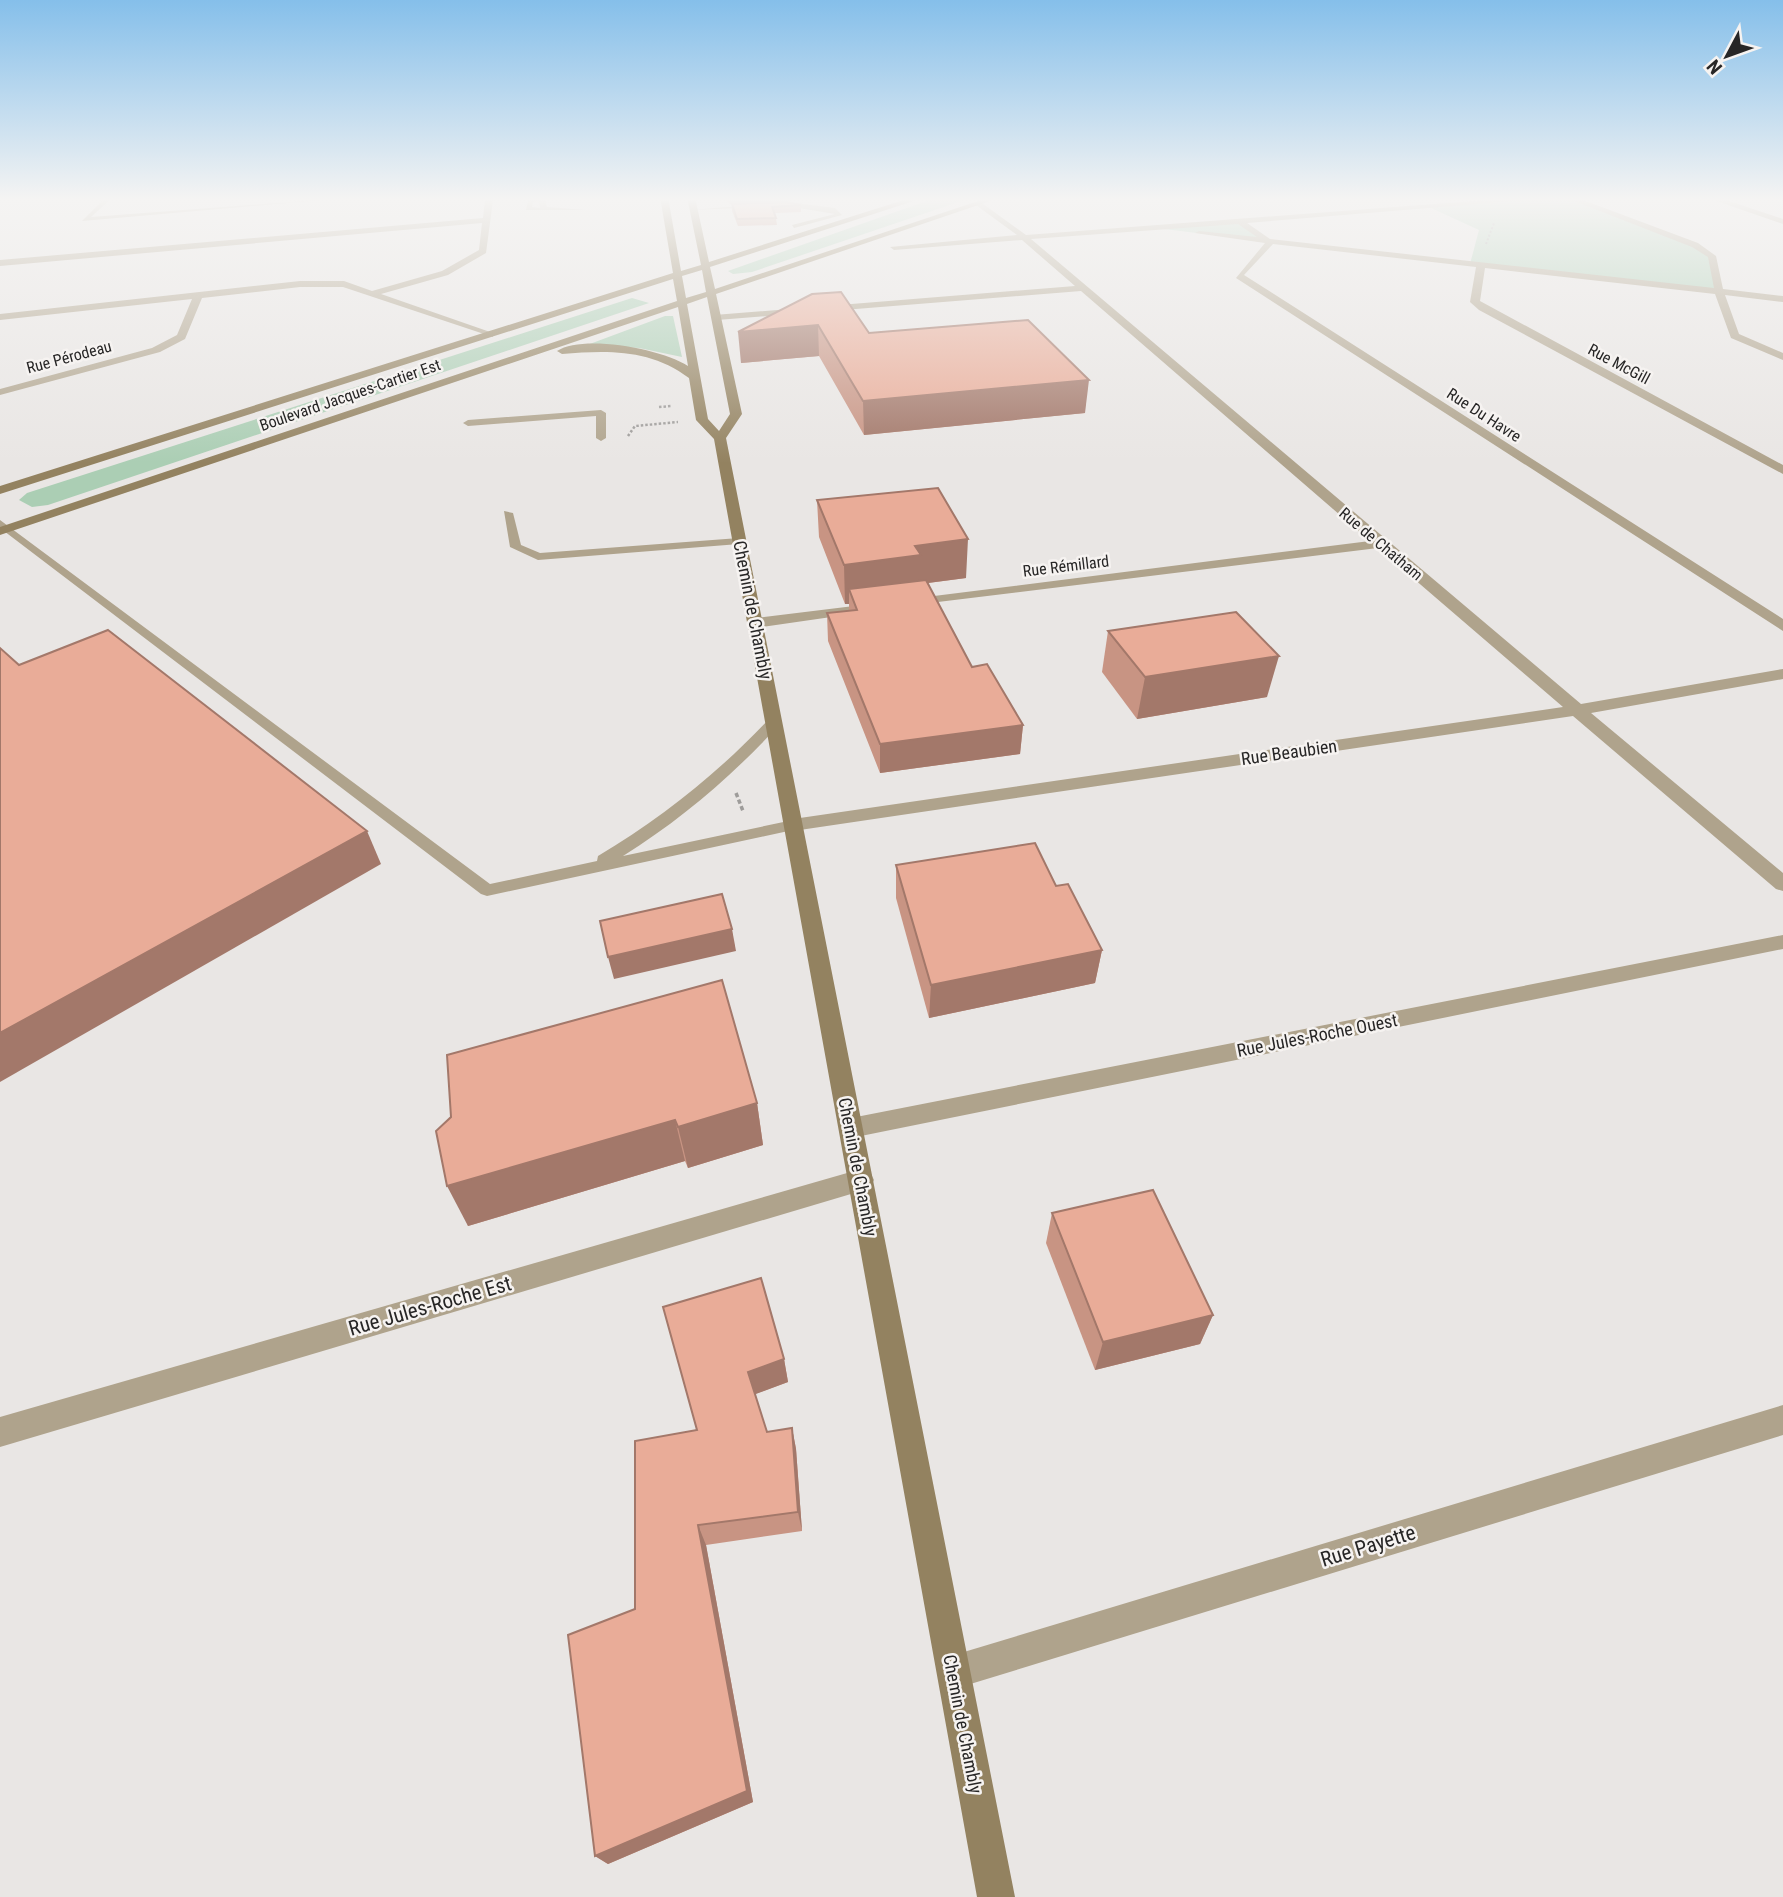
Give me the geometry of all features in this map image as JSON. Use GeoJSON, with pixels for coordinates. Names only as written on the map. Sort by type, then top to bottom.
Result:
{"type":"FeatureCollection","features":[{"type":"Feature","properties":{"kind":"main road","name":"Boulevard Jacques-Cartier Est"},"geometry":{"type":"LineString","coordinates":[[0,489],[641,286]]}},
{"type":"Feature","properties":{"kind":"main road"},"geometry":{"type":"LineString","coordinates":[[678,286],[702,419],[720,438],[736,414],[710,286]]}},
{"type":"Feature","properties":{"kind":"main road","name":"Boulevard Jacques-Cartier Est"},"geometry":{"type":"LineString","coordinates":[[2,527],[728,286]]}},
{"type":"Feature","properties":{"kind":"main road"},"geometry":{"type":"LineString","coordinates":[[515,358],[593,347],[629,349],[657,354],[679,362],[695,377]]}},
{"type":"Feature","properties":{"kind":"main road","name":"Chemin de Chambly"},"geometry":{"type":"LineString","coordinates":[[720,438],[996,1897]]}},
{"type":"Feature","properties":{"kind":"street"},"geometry":{"type":"LineString","coordinates":[[0,317],[286,286]]}},
{"type":"Feature","properties":{"kind":"street"},"geometry":{"type":"LineString","coordinates":[[348,286],[489,335]]}},
{"type":"Feature","properties":{"kind":"street"},"geometry":{"type":"LineString","coordinates":[[371,294],[400,286]]}},
{"type":"Feature","properties":{"kind":"street","name":"Rue de Chatham"},"geometry":{"type":"LineString","coordinates":[[1080,286],[1783,884]]}},
{"type":"Feature","properties":{"kind":"street","name":"Rue Du Havre"},"geometry":{"type":"LineString","coordinates":[[1253,286],[1783,626]]}},
{"type":"Feature","properties":{"kind":"street","name":"Rue McGill"},"geometry":{"type":"LineString","coordinates":[[1478,286],[1475,302],[1482,308],[1783,470]]}},
{"type":"Feature","properties":{"kind":"street"},"geometry":{"type":"LineString","coordinates":[[1662,286],[1783,299]]}},
{"type":"Feature","properties":{"kind":"street"},"geometry":{"type":"LineString","coordinates":[[1718,286],[1735,335],[1783,357]]}},
{"type":"Feature","properties":{"kind":"street"},"geometry":{"type":"LineString","coordinates":[[717,317],[1083,288]]}},
{"type":"Feature","properties":{"kind":"street","name":"Rue Pérodeau"},"geometry":{"type":"LineString","coordinates":[[0,392],[156,350],[181,337],[198,295]]}},
{"type":"Feature","properties":{"kind":"street","name":"Rue Rémillard"},"geometry":{"type":"LineString","coordinates":[[896,605],[1381,544]]}},
{"type":"Feature","properties":{"kind":"street"},"geometry":{"type":"LineString","coordinates":[[755,623],[868,609]]}},
{"type":"Feature","properties":{"kind":"street","name":"Rue Beaubien"},"geometry":{"type":"LineString","coordinates":[[793,825],[1577,710],[1783,674]]}},
{"type":"Feature","properties":{"kind":"street","name":"Rue Jules-Roche Ouest"},"geometry":{"type":"LineString","coordinates":[[850,1128],[1783,942]]}},
{"type":"Feature","properties":{"kind":"street","name":"Rue Jules-Roche Est"},"geometry":{"type":"LineString","coordinates":[[0,1433],[861,1180]]}},
{"type":"Feature","properties":{"kind":"street","name":"Rue Payette"},"geometry":{"type":"LineString","coordinates":[[954,1672],[1783,1420]]}},
{"type":"Feature","properties":{"kind":"lane"},"geometry":{"type":"LineString","coordinates":[[468,423],[601,413],[601,438]]}},
{"type":"Feature","properties":{"kind":"lane"},"geometry":{"type":"LineString","coordinates":[[508,513],[516,547],[538,557],[739,541]]}},
{"type":"Feature","properties":{"kind":"lane"},"geometry":{"type":"LineString","coordinates":[[2,527],[487,890],[793,825]]}},
{"type":"Feature","properties":{"kind":"lane"},"geometry":{"type":"LineString","coordinates":[[589,868],[662,826],[703,794],[742,758],[774,722]]}},
{"type":"Feature","properties":{"kind":"path"},"geometry":{"type":"LineString","coordinates":[[628,436],[635,426],[702,419]]}},
{"type":"Feature","properties":{"kind":"path"},"geometry":{"type":"LineString","coordinates":[[734,789],[743,811]]}},
{"type":"Feature","properties":{"kind":"green space"},"geometry":{"type":"Polygon","coordinates":[[[1661,286],[1718,286],[1719,292],[1661,286]]]}},
{"type":"Feature","properties":{"kind":"green space"},"geometry":{"type":"Polygon","coordinates":[[[632,298],[649,303],[48,505],[32,507],[19,500],[27,493],[632,298]]]}},
{"type":"Feature","properties":{"kind":"green space"},"geometry":{"type":"Polygon","coordinates":[[[665,316],[673,316],[682,357],[639,348],[587,345],[665,316]]]}},
{"type":"Feature","properties":{"kind":"building"},"geometry":{"type":"Polygon","coordinates":[[[841,292],[869,333],[1028,320],[1089,380],[863,401],[818,325],[738,332],[812,294],[841,292]]]}},
{"type":"Feature","properties":{"kind":"building"},"geometry":{"type":"Polygon","coordinates":[[[938,488],[968,539],[915,546],[921,555],[844,565],[817,500],[938,488]]]}},
{"type":"Feature","properties":{"kind":"building"},"geometry":{"type":"Polygon","coordinates":[[[926,580],[972,667],[987,664],[1023,725],[880,744],[827,613],[857,610],[849,589],[926,580]]]}},
{"type":"Feature","properties":{"kind":"building"},"geometry":{"type":"Polygon","coordinates":[[[1236,612],[1279,656],[1145,677],[1108,631],[1236,612]]]}},
{"type":"Feature","properties":{"kind":"building"},"geometry":{"type":"Polygon","coordinates":[[[108,630],[367,831],[0,1033],[0,648],[19,665],[108,630]]]}},
{"type":"Feature","properties":{"kind":"building"},"geometry":{"type":"Polygon","coordinates":[[[1035,843],[1056,886],[1068,884],[1102,950],[931,985],[896,865],[1035,843]]]}},
{"type":"Feature","properties":{"kind":"building"},"geometry":{"type":"Polygon","coordinates":[[[722,894],[732,929],[608,957],[600,921],[722,894]]]}},
{"type":"Feature","properties":{"kind":"building"},"geometry":{"type":"Polygon","coordinates":[[[722,980],[757,1103],[678,1127],[675,1120],[447,1186],[436,1131],[451,1117],[447,1055],[722,980]]]}},
{"type":"Feature","properties":{"kind":"building"},"geometry":{"type":"Polygon","coordinates":[[[1153,1190],[1213,1315],[1103,1342],[1052,1213],[1153,1190]]]}},
{"type":"Feature","properties":{"kind":"building"},"geometry":{"type":"Polygon","coordinates":[[[761,1278],[784,1359],[748,1372],[767,1432],[792,1428],[798,1512],[698,1525],[747,1791],[595,1856],[568,1635],[635,1609],[635,1441],[697,1430],[663,1307],[761,1278]]]}}]}
